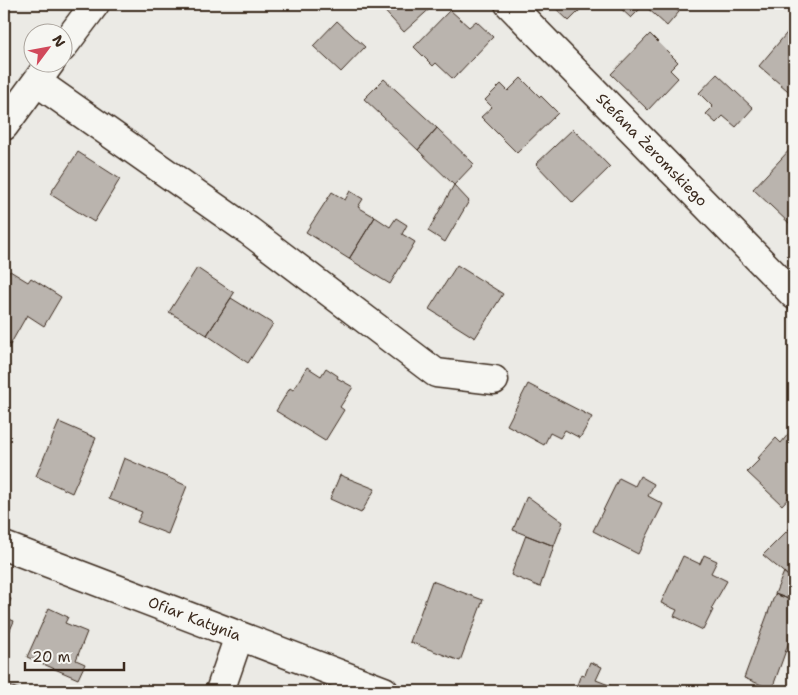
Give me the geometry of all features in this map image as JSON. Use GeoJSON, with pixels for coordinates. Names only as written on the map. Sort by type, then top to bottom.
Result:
{"type":"FeatureCollection","features":[{"type":"Feature","properties":{"kind":"street"},"geometry":{"type":"LineString","coordinates":[[72,35],[95,4]]}},
{"type":"Feature","properties":{"kind":"street","name":"Stefana Żeromskiego"},"geometry":{"type":"LineString","coordinates":[[509,4],[794,295]]}},
{"type":"Feature","properties":{"kind":"street"},"geometry":{"type":"LineString","coordinates":[[4,126],[44,72],[436,374],[494,380]]}},
{"type":"Feature","properties":{"kind":"street","name":"Ofiar Katynia"},"geometry":{"type":"LineString","coordinates":[[4,546],[384,691]]}},
{"type":"Feature","properties":{"kind":"street"},"geometry":{"type":"LineString","coordinates":[[220,691],[239,636]]}},
{"type":"Feature","properties":{"kind":"building"},"geometry":{"type":"Polygon","coordinates":[[[378,4],[435,4],[404,32],[378,4]]]}},
{"type":"Feature","properties":{"kind":"building"},"geometry":{"type":"Polygon","coordinates":[[[551,4],[586,4],[569,21],[551,4]]]}},
{"type":"Feature","properties":{"kind":"building"},"geometry":{"type":"Polygon","coordinates":[[[620,4],[670,4],[679,12],[667,26],[644,5],[631,18],[618,6],[620,4]]]}},
{"type":"Feature","properties":{"kind":"building"},"geometry":{"type":"Polygon","coordinates":[[[450,10],[469,27],[476,21],[493,37],[453,79],[436,63],[433,66],[414,47],[450,10]]]}},
{"type":"Feature","properties":{"kind":"building"},"geometry":{"type":"Polygon","coordinates":[[[337,21],[365,47],[341,72],[313,46],[337,21]]]}},
{"type":"Feature","properties":{"kind":"building"},"geometry":{"type":"Polygon","coordinates":[[[791,28],[794,31],[794,96],[759,66],[791,28]]]}},
{"type":"Feature","properties":{"kind":"building"},"geometry":{"type":"Polygon","coordinates":[[[650,34],[678,62],[670,70],[678,78],[648,110],[611,74],[650,34]]]}},
{"type":"Feature","properties":{"kind":"building"},"geometry":{"type":"Polygon","coordinates":[[[717,74],[753,108],[736,127],[723,116],[716,123],[706,114],[713,107],[699,93],[717,74]]]}},
{"type":"Feature","properties":{"kind":"building"},"geometry":{"type":"Polygon","coordinates":[[[521,78],[558,113],[517,153],[481,117],[492,107],[485,100],[501,84],[508,91],[521,78]]]}},
{"type":"Feature","properties":{"kind":"building"},"geometry":{"type":"Polygon","coordinates":[[[384,79],[437,128],[418,150],[364,99],[384,79]]]}},
{"type":"Feature","properties":{"kind":"building"},"geometry":{"type":"Polygon","coordinates":[[[437,128],[474,164],[454,185],[418,150],[437,128]]]}},
{"type":"Feature","properties":{"kind":"building"},"geometry":{"type":"Polygon","coordinates":[[[573,129],[610,167],[573,203],[536,164],[573,129]]]}},
{"type":"Feature","properties":{"kind":"building"},"geometry":{"type":"Polygon","coordinates":[[[794,145],[794,220],[790,224],[753,189],[794,145]]]}},
{"type":"Feature","properties":{"kind":"building"},"geometry":{"type":"Polygon","coordinates":[[[78,152],[120,179],[94,222],[50,194],[78,152]]]}},
{"type":"Feature","properties":{"kind":"building"},"geometry":{"type":"Polygon","coordinates":[[[454,185],[469,201],[445,242],[428,231],[454,185]]]}},
{"type":"Feature","properties":{"kind":"building"},"geometry":{"type":"Polygon","coordinates":[[[350,191],[363,199],[358,207],[375,217],[349,259],[306,232],[332,192],[345,200],[350,191]]]}},
{"type":"Feature","properties":{"kind":"building"},"geometry":{"type":"Polygon","coordinates":[[[375,217],[390,227],[396,218],[407,225],[402,234],[415,242],[390,284],[349,259],[375,217]]]}},
{"type":"Feature","properties":{"kind":"building"},"geometry":{"type":"Polygon","coordinates":[[[457,265],[503,294],[475,338],[429,309],[457,265]]]}},
{"type":"Feature","properties":{"kind":"building"},"geometry":{"type":"Polygon","coordinates":[[[197,268],[234,293],[207,335],[169,312],[197,268]]]}},
{"type":"Feature","properties":{"kind":"building"},"geometry":{"type":"Polygon","coordinates":[[[10,271],[28,282],[31,278],[61,297],[44,326],[27,315],[10,345],[4,341],[4,281],[10,271]]]}},
{"type":"Feature","properties":{"kind":"building"},"geometry":{"type":"Polygon","coordinates":[[[231,298],[273,324],[248,363],[207,335],[231,298]]]}},
{"type":"Feature","properties":{"kind":"building"},"geometry":{"type":"Polygon","coordinates":[[[307,367],[321,376],[326,368],[338,376],[337,378],[353,387],[340,407],[344,410],[325,441],[276,411],[290,388],[293,390],[307,367]]]}},
{"type":"Feature","properties":{"kind":"building"},"geometry":{"type":"Polygon","coordinates":[[[528,384],[592,417],[580,438],[565,430],[560,438],[550,433],[544,445],[507,425],[528,384]]]}},
{"type":"Feature","properties":{"kind":"building"},"geometry":{"type":"Polygon","coordinates":[[[59,422],[96,438],[72,493],[36,476],[59,422]]]}},
{"type":"Feature","properties":{"kind":"building"},"geometry":{"type":"Polygon","coordinates":[[[793,428],[794,492],[782,505],[747,472],[776,438],[781,443],[793,428]]]}},
{"type":"Feature","properties":{"kind":"building"},"geometry":{"type":"Polygon","coordinates":[[[124,458],[187,486],[168,534],[137,522],[142,512],[109,499],[124,458]]]}},
{"type":"Feature","properties":{"kind":"building"},"geometry":{"type":"Polygon","coordinates":[[[340,475],[375,489],[361,513],[330,499],[340,475]]]}},
{"type":"Feature","properties":{"kind":"building"},"geometry":{"type":"Polygon","coordinates":[[[640,476],[654,484],[648,496],[663,504],[638,554],[593,531],[619,478],[635,486],[640,476]]]}},
{"type":"Feature","properties":{"kind":"building"},"geometry":{"type":"Polygon","coordinates":[[[527,496],[563,522],[554,546],[513,530],[527,496]]]}},
{"type":"Feature","properties":{"kind":"building"},"geometry":{"type":"Polygon","coordinates":[[[791,527],[794,530],[794,581],[763,555],[791,527]]]}},
{"type":"Feature","properties":{"kind":"building"},"geometry":{"type":"Polygon","coordinates":[[[526,535],[554,546],[540,587],[511,575],[526,535]]]}},
{"type":"Feature","properties":{"kind":"building"},"geometry":{"type":"Polygon","coordinates":[[[704,555],[717,561],[711,573],[727,581],[711,609],[713,610],[703,630],[674,616],[677,610],[661,603],[683,556],[700,564],[704,555]]]}},
{"type":"Feature","properties":{"kind":"building"},"geometry":{"type":"Polygon","coordinates":[[[784,572],[794,581],[794,601],[775,594],[784,572]]]}},
{"type":"Feature","properties":{"kind":"building"},"geometry":{"type":"Polygon","coordinates":[[[432,581],[483,600],[460,661],[410,642],[432,581]]]}},
{"type":"Feature","properties":{"kind":"building"},"geometry":{"type":"Polygon","coordinates":[[[775,594],[794,601],[794,628],[772,689],[744,678],[775,594]]]}},
{"type":"Feature","properties":{"kind":"building"},"geometry":{"type":"Polygon","coordinates":[[[4,595],[11,599],[4,615],[4,595]]]}},
{"type":"Feature","properties":{"kind":"building"},"geometry":{"type":"Polygon","coordinates":[[[49,608],[68,617],[65,623],[87,632],[76,660],[85,664],[78,679],[27,657],[49,608]]]}},
{"type":"Feature","properties":{"kind":"building"},"geometry":{"type":"Polygon","coordinates":[[[4,617],[14,621],[4,644],[4,617]]]}},
{"type":"Feature","properties":{"kind":"building"},"geometry":{"type":"Polygon","coordinates":[[[590,662],[602,667],[596,680],[624,691],[575,691],[581,674],[585,675],[590,662]]]}},
{"type":"Feature","properties":{"kind":"building"},"geometry":{"type":"Polygon","coordinates":[[[4,684],[24,691],[4,691],[4,684]]]}}]}
